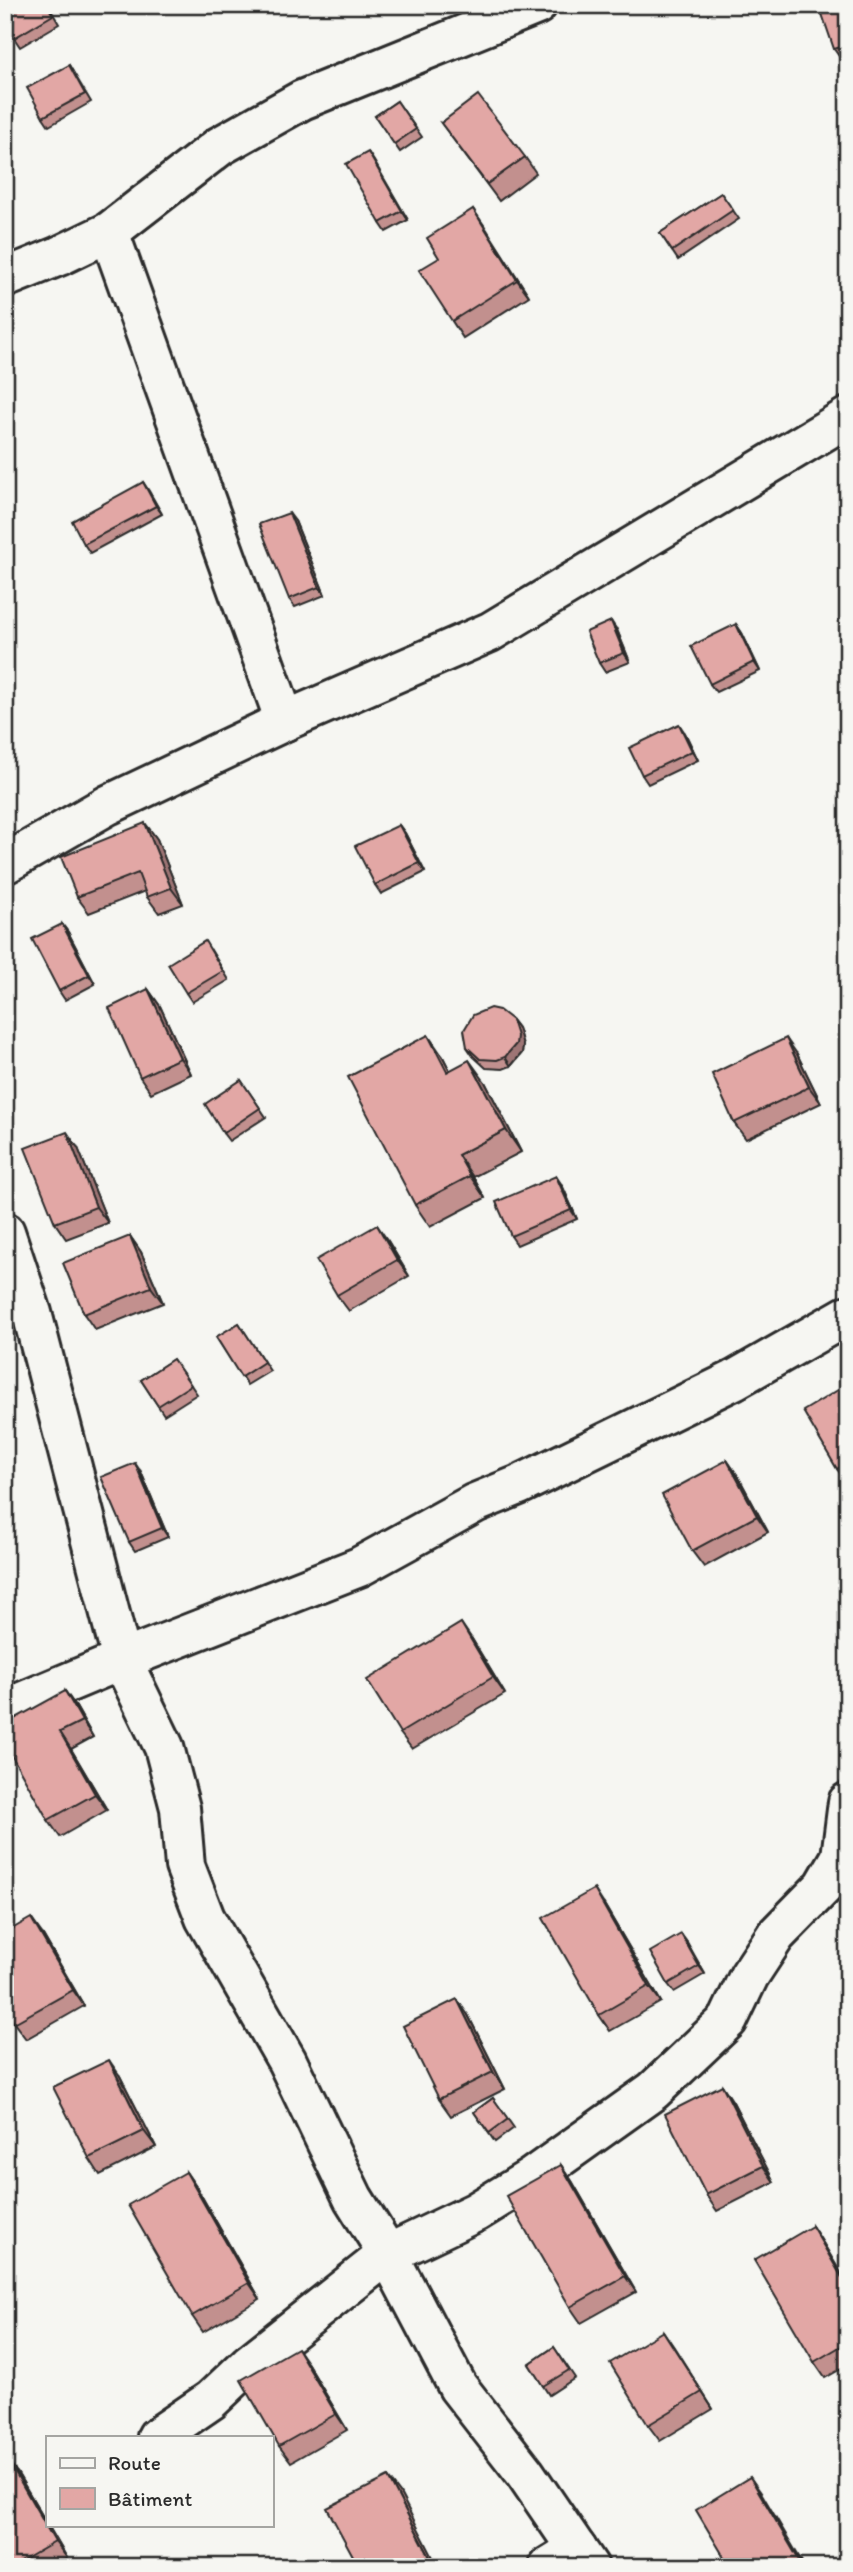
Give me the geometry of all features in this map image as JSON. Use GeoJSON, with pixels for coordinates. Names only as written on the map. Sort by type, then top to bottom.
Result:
{"type":"FeatureCollection","features":[{"type":"Feature","properties":{"kind":"street"},"geometry":{"type":"LineString","coordinates":[[5,278],[109,232],[220,146],[302,100],[490,14],[537,5]]}},
{"type":"Feature","properties":{"kind":"street"},"geometry":{"type":"LineString","coordinates":[[109,232],[285,721]]}},
{"type":"Feature","properties":{"kind":"street"},"geometry":{"type":"LineString","coordinates":[[5,864],[108,805],[285,721],[489,632],[848,417]]}},
{"type":"Feature","properties":{"kind":"street"},"geometry":{"type":"LineString","coordinates":[[5,1232],[32,1313],[121,1660],[164,1747],[180,1808],[185,1866],[205,1918],[287,2061],[354,2199],[388,2254],[458,2386],[525,2473],[571,2561]]}},
{"type":"Feature","properties":{"kind":"street"},"geometry":{"type":"LineString","coordinates":[[5,1709],[121,1660],[359,1567],[475,1503],[519,1485],[734,1380],[848,1315]]}},
{"type":"Feature","properties":{"kind":"street"},"geometry":{"type":"LineString","coordinates":[[158,2436],[211,2400],[249,2364],[388,2254],[476,2212],[531,2178],[653,2091],[728,2020],[749,1976],[776,1936],[824,1886],[841,1857],[848,1802]]}},
{"type":"Feature","properties":{"kind":"building"},"geometry":{"type":"Polygon","coordinates":[[[23,5],[47,5],[53,15],[14,38],[5,22],[5,15],[23,5]]]}},
{"type":"Feature","properties":{"kind":"building"},"geometry":{"type":"Polygon","coordinates":[[[819,5],[848,5],[848,45],[834,49],[819,5]]]}},
{"type":"Feature","properties":{"kind":"building"},"geometry":{"type":"Polygon","coordinates":[[[69,65],[85,94],[43,117],[27,88],[69,65]]]}},
{"type":"Feature","properties":{"kind":"building"},"geometry":{"type":"Polygon","coordinates":[[[478,95],[525,157],[487,184],[441,123],[478,95]]]}},
{"type":"Feature","properties":{"kind":"building"},"geometry":{"type":"Polygon","coordinates":[[[397,101],[416,129],[394,144],[375,116],[397,101]]]}},
{"type":"Feature","properties":{"kind":"building"},"geometry":{"type":"Polygon","coordinates":[[[368,152],[402,211],[380,223],[346,164],[368,152]]]}},
{"type":"Feature","properties":{"kind":"building"},"geometry":{"type":"Polygon","coordinates":[[[721,193],[733,210],[672,251],[660,233],[721,193]]]}},
{"type":"Feature","properties":{"kind":"building"},"geometry":{"type":"Polygon","coordinates":[[[473,209],[517,280],[452,321],[419,270],[439,258],[427,238],[473,209]]]}},
{"type":"Feature","properties":{"kind":"building"},"geometry":{"type":"Polygon","coordinates":[[[143,482],[156,506],[84,544],[72,521],[143,482]]]}},
{"type":"Feature","properties":{"kind":"building"},"geometry":{"type":"Polygon","coordinates":[[[289,513],[319,587],[289,599],[259,524],[289,513]]]}},
{"type":"Feature","properties":{"kind":"building"},"geometry":{"type":"Polygon","coordinates":[[[611,621],[624,653],[599,663],[586,632],[611,621]]]}},
{"type":"Feature","properties":{"kind":"building"},"geometry":{"type":"Polygon","coordinates":[[[736,624],[754,662],[710,684],[691,646],[736,624]]]}},
{"type":"Feature","properties":{"kind":"building"},"geometry":{"type":"Polygon","coordinates":[[[679,724],[692,751],[642,775],[629,748],[679,724]]]}},
{"type":"Feature","properties":{"kind":"building"},"geometry":{"type":"Polygon","coordinates":[[[145,823],[171,888],[147,897],[138,873],[77,897],[61,857],[145,823]]]}},
{"type":"Feature","properties":{"kind":"building"},"geometry":{"type":"Polygon","coordinates":[[[399,825],[419,863],[375,885],[355,846],[399,825]]]}},
{"type":"Feature","properties":{"kind":"building"},"geometry":{"type":"Polygon","coordinates":[[[62,924],[89,975],[59,991],[32,939],[62,924]]]}},
{"type":"Feature","properties":{"kind":"building"},"geometry":{"type":"Polygon","coordinates":[[[205,941],[223,971],[186,993],[168,964],[205,941]]]}},
{"type":"Feature","properties":{"kind":"building"},"geometry":{"type":"Polygon","coordinates":[[[148,989],[180,1058],[140,1077],[109,1008],[148,989]]]}},
{"type":"Feature","properties":{"kind":"building"},"geometry":{"type":"Polygon","coordinates":[[[490,1008],[499,1010],[512,1020],[517,1036],[516,1044],[505,1057],[497,1060],[480,1059],[467,1047],[464,1030],[473,1015],[490,1008]]]}},
{"type":"Feature","properties":{"kind":"building"},"geometry":{"type":"Polygon","coordinates":[[[428,1035],[447,1072],[469,1060],[506,1130],[458,1155],[470,1176],[415,1205],[348,1077],[428,1035]]]}},
{"type":"Feature","properties":{"kind":"building"},"geometry":{"type":"Polygon","coordinates":[[[786,1038],[809,1087],[734,1123],[712,1074],[786,1038]]]}},
{"type":"Feature","properties":{"kind":"building"},"geometry":{"type":"Polygon","coordinates":[[[241,1080],[260,1108],[223,1133],[205,1104],[241,1080]]]}},
{"type":"Feature","properties":{"kind":"building"},"geometry":{"type":"Polygon","coordinates":[[[67,1132],[96,1207],[55,1223],[25,1148],[67,1132]]]}},
{"type":"Feature","properties":{"kind":"building"},"geometry":{"type":"Polygon","coordinates":[[[556,1176],[571,1210],[511,1236],[496,1202],[556,1176]]]}},
{"type":"Feature","properties":{"kind":"building"},"geometry":{"type":"Polygon","coordinates":[[[377,1225],[397,1260],[337,1295],[316,1260],[377,1225]]]}},
{"type":"Feature","properties":{"kind":"building"},"geometry":{"type":"Polygon","coordinates":[[[130,1236],[151,1287],[84,1314],[63,1263],[130,1236]]]}},
{"type":"Feature","properties":{"kind":"building"},"geometry":{"type":"Polygon","coordinates":[[[239,1323],[264,1362],[241,1377],[216,1337],[239,1323]]]}},
{"type":"Feature","properties":{"kind":"building"},"geometry":{"type":"Polygon","coordinates":[[[173,1359],[191,1385],[158,1406],[141,1380],[173,1359]]]}},
{"type":"Feature","properties":{"kind":"building"},"geometry":{"type":"Polygon","coordinates":[[[848,1384],[848,1462],[837,1469],[803,1411],[848,1384]]]}},
{"type":"Feature","properties":{"kind":"building"},"geometry":{"type":"Polygon","coordinates":[[[727,1460],[757,1516],[692,1551],[662,1495],[727,1460]]]}},
{"type":"Feature","properties":{"kind":"building"},"geometry":{"type":"Polygon","coordinates":[[[135,1463],[162,1528],[129,1542],[101,1477],[135,1463]]]}},
{"type":"Feature","properties":{"kind":"building"},"geometry":{"type":"Polygon","coordinates":[[[461,1623],[493,1677],[400,1733],[367,1680],[461,1623]]]}},
{"type":"Feature","properties":{"kind":"building"},"geometry":{"type":"Polygon","coordinates":[[[65,1691],[82,1721],[60,1732],[95,1794],[48,1820],[5,1744],[5,1724],[65,1691]]]}},
{"type":"Feature","properties":{"kind":"building"},"geometry":{"type":"Polygon","coordinates":[[[594,1889],[649,1986],[599,2015],[543,1918],[594,1889]]]}},
{"type":"Feature","properties":{"kind":"building"},"geometry":{"type":"Polygon","coordinates":[[[31,1918],[73,1990],[14,2023],[5,2007],[5,1933],[31,1918]]]}},
{"type":"Feature","properties":{"kind":"building"},"geometry":{"type":"Polygon","coordinates":[[[681,1934],[699,1966],[668,1984],[650,1952],[681,1934]]]}},
{"type":"Feature","properties":{"kind":"building"},"geometry":{"type":"Polygon","coordinates":[[[457,1999],[493,2072],[439,2099],[403,2026],[457,1999]]]}},
{"type":"Feature","properties":{"kind":"building"},"geometry":{"type":"Polygon","coordinates":[[[109,2060],[144,2131],[89,2158],[53,2087],[109,2060]]]}},
{"type":"Feature","properties":{"kind":"building"},"geometry":{"type":"Polygon","coordinates":[[[722,2085],[763,2166],[706,2195],[665,2114],[722,2085]]]}},
{"type":"Feature","properties":{"kind":"building"},"geometry":{"type":"Polygon","coordinates":[[[493,2098],[508,2119],[489,2133],[474,2112],[493,2098]]]}},
{"type":"Feature","properties":{"kind":"building"},"geometry":{"type":"Polygon","coordinates":[[[561,2165],[625,2276],[570,2307],[506,2196],[561,2165]]]}},
{"type":"Feature","properties":{"kind":"building"},"geometry":{"type":"Polygon","coordinates":[[[186,2172],[249,2283],[192,2316],[128,2205],[186,2172]]]}},
{"type":"Feature","properties":{"kind":"building"},"geometry":{"type":"Polygon","coordinates":[[[812,2226],[848,2288],[848,2342],[814,2362],[754,2260],[812,2226]]]}},
{"type":"Feature","properties":{"kind":"building"},"geometry":{"type":"Polygon","coordinates":[[[663,2331],[702,2392],[648,2425],[610,2363],[663,2331]]]}},
{"type":"Feature","properties":{"kind":"building"},"geometry":{"type":"Polygon","coordinates":[[[554,2347],[569,2370],[543,2386],[529,2364],[554,2347]]]}},
{"type":"Feature","properties":{"kind":"building"},"geometry":{"type":"Polygon","coordinates":[[[297,2348],[336,2414],[279,2446],[241,2380],[297,2348]]]}},
{"type":"Feature","properties":{"kind":"building"},"geometry":{"type":"Polygon","coordinates":[[[7,2458],[55,2542],[12,2567],[8,2567],[5,2562],[7,2458]]]}},
{"type":"Feature","properties":{"kind":"building"},"geometry":{"type":"Polygon","coordinates":[[[388,2477],[435,2567],[359,2567],[327,2508],[388,2477]]]}},
{"type":"Feature","properties":{"kind":"building"},"geometry":{"type":"Polygon","coordinates":[[[750,2477],[803,2567],[730,2567],[696,2510],[750,2477]]]}}]}
